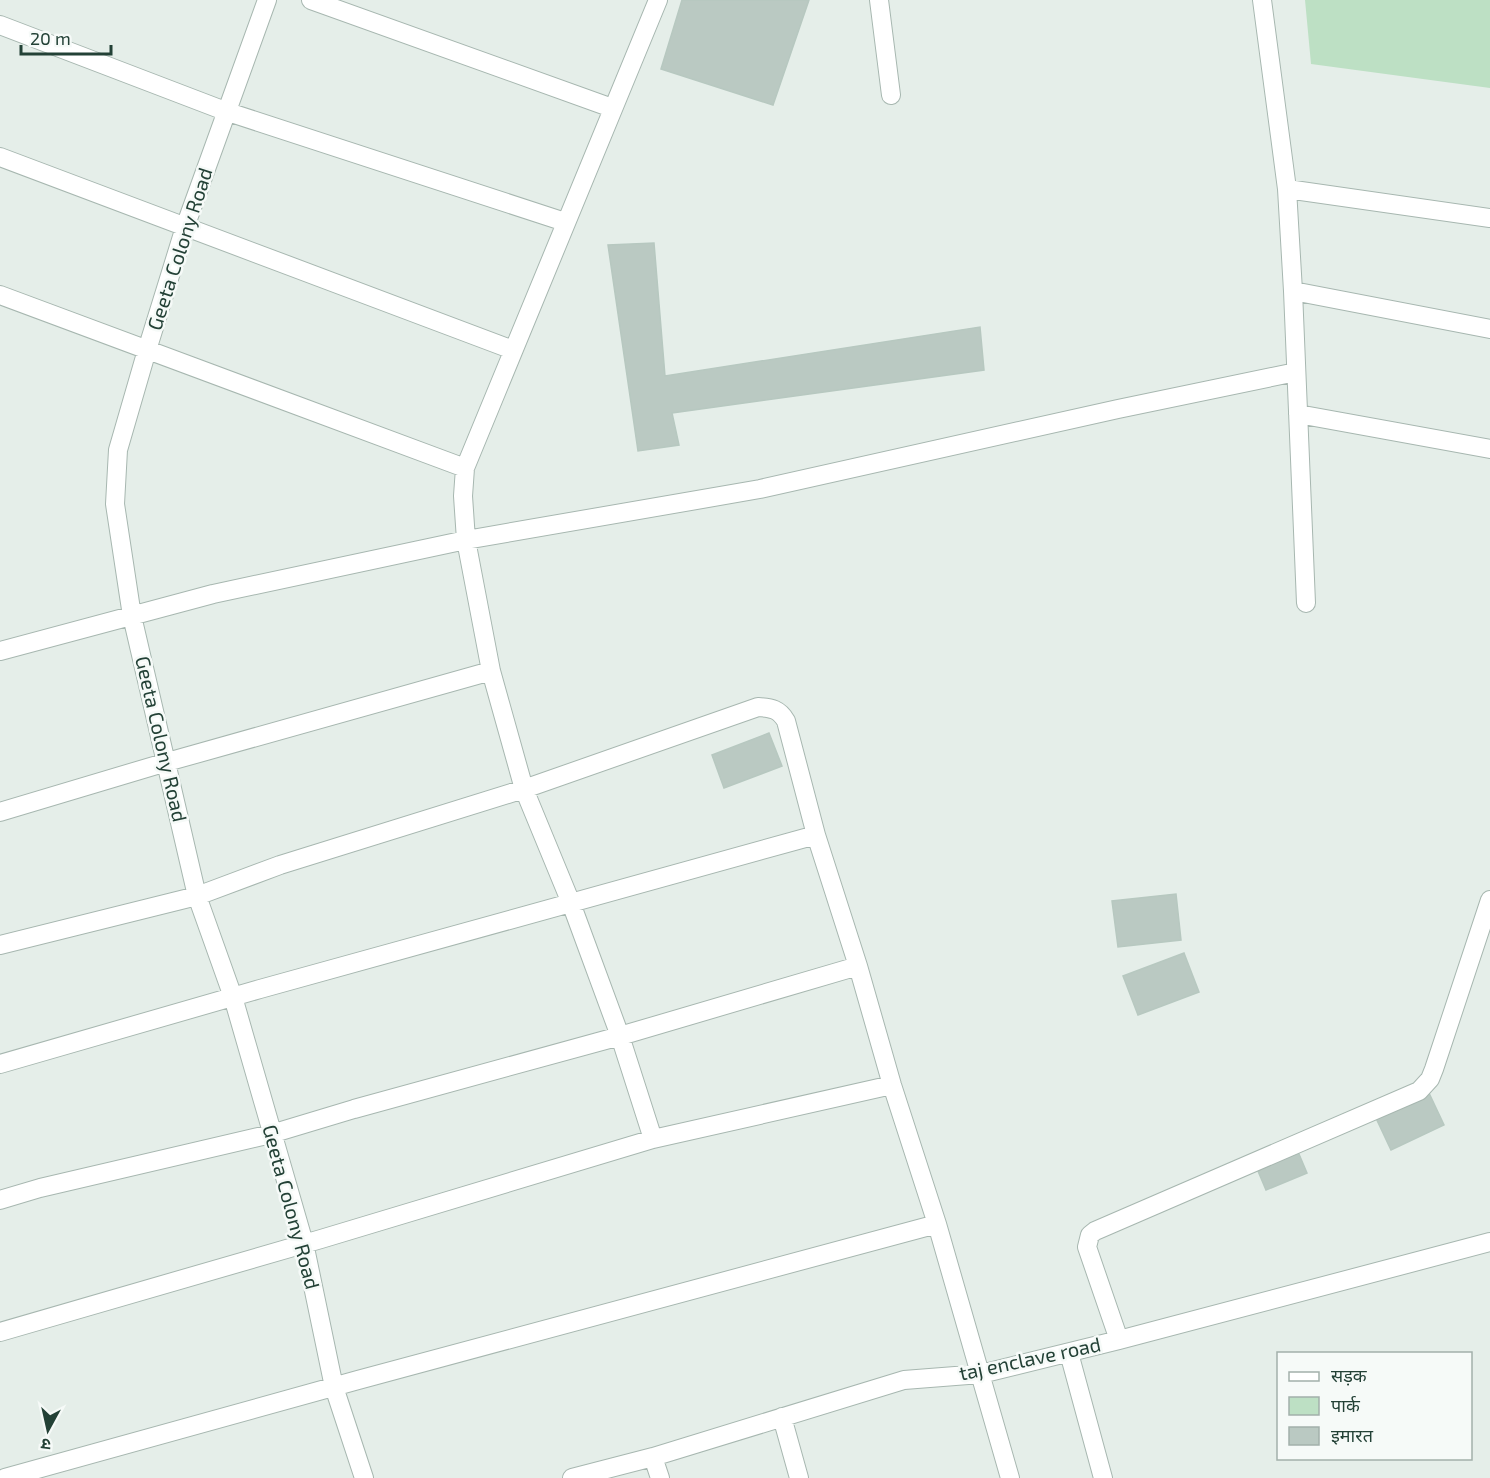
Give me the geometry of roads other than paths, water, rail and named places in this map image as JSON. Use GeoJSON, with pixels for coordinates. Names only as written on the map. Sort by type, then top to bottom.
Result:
{"type":"FeatureCollection","features":[{"type":"Feature","properties":{"kind":"street","name":"Geeta Colony Road"},"geometry":{"type":"LineString","coordinates":[[267,0],[185,227],[147,350],[118,450],[115,504],[132,616],[197,896],[233,997],[304,1243],[334,1387],[364,1478]]}},
{"type":"Feature","properties":{"kind":"street"},"geometry":{"type":"LineString","coordinates":[[311,0],[612,108]]}},
{"type":"Feature","properties":{"kind":"street"},"geometry":{"type":"LineString","coordinates":[[653,1139],[620,1036],[571,903],[524,789],[491,671],[466,540],[463,496],[465,468],[658,0]]}},
{"type":"Feature","properties":{"kind":"street"},"geometry":{"type":"LineString","coordinates":[[879,0],[891,95]]}},
{"type":"Feature","properties":{"kind":"street"},"geometry":{"type":"LineString","coordinates":[[1262,0],[1287,189],[1306,603]]}},
{"type":"Feature","properties":{"kind":"street"},"geometry":{"type":"LineString","coordinates":[[0,25],[225,111],[566,222]]}},
{"type":"Feature","properties":{"kind":"street"},"geometry":{"type":"LineString","coordinates":[[0,158],[513,350]]}},
{"type":"Feature","properties":{"kind":"street"},"geometry":{"type":"LineString","coordinates":[[1287,189],[1490,218]]}},
{"type":"Feature","properties":{"kind":"street"},"geometry":{"type":"LineString","coordinates":[[1293,291],[1490,329]]}},
{"type":"Feature","properties":{"kind":"street"},"geometry":{"type":"LineString","coordinates":[[0,296],[465,468]]}},
{"type":"Feature","properties":{"kind":"street"},"geometry":{"type":"LineString","coordinates":[[1,645],[132,616],[213,594],[466,540],[760,489],[1118,409],[1296,372]]}},
{"type":"Feature","properties":{"kind":"street"},"geometry":{"type":"LineString","coordinates":[[1298,414],[1490,449]]}},
{"type":"Feature","properties":{"kind":"street"},"geometry":{"type":"LineString","coordinates":[[0,812],[167,762],[491,671]]}},
{"type":"Feature","properties":{"kind":"street"},"geometry":{"type":"LineString","coordinates":[[0,945],[197,896],[280,865],[524,789],[758,707],[772,708],[782,714],[786,721],[816,835],[937,1224],[1010,1478]]}},
{"type":"Feature","properties":{"kind":"street"},"geometry":{"type":"LineString","coordinates":[[0,1064],[816,835]]}},
{"type":"Feature","properties":{"kind":"street"},"geometry":{"type":"LineString","coordinates":[[1119,1340],[1088,1247],[1090,1235],[1419,1091],[1425,1086],[1434,1069],[1490,900]]}},
{"type":"Feature","properties":{"kind":"street"},"geometry":{"type":"LineString","coordinates":[[0,1200],[40,1188],[271,1134],[620,1036],[858,966]]}},
{"type":"Feature","properties":{"kind":"street"},"geometry":{"type":"LineString","coordinates":[[0,1332],[653,1139],[892,1085]]}},
{"type":"Feature","properties":{"kind":"street"},"geometry":{"type":"LineString","coordinates":[[5,1478],[937,1224]]}},
{"type":"Feature","properties":{"kind":"street","name":"taj enclave road"},"geometry":{"type":"LineString","coordinates":[[572,1478],[653,1457],[904,1380],[981,1374],[1489,1247]]}},
{"type":"Feature","properties":{"kind":"street"},"geometry":{"type":"LineString","coordinates":[[1069,1353],[1103,1478]]}},
{"type":"Feature","properties":{"kind":"street"},"geometry":{"type":"LineString","coordinates":[[782,1417],[798,1478]]}},
{"type":"Feature","properties":{"kind":"street"},"geometry":{"type":"LineString","coordinates":[[653,1457],[660,1478]]}}]}
